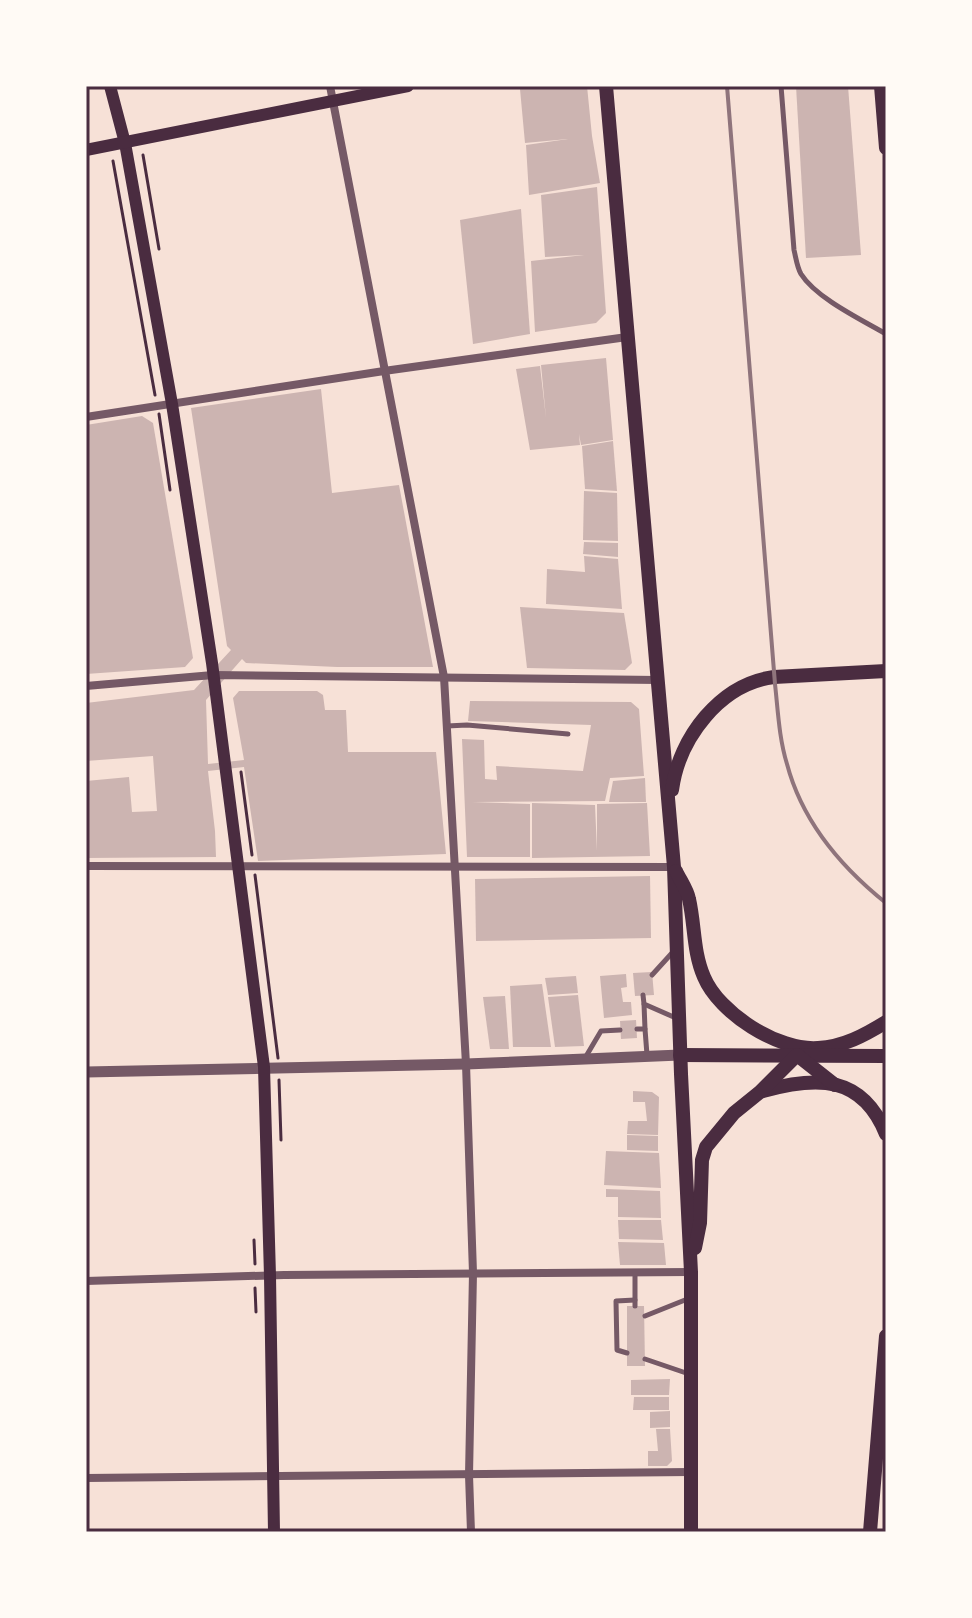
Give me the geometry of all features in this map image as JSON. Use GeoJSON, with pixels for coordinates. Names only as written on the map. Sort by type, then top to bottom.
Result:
{"type":"FeatureCollection","features":[{"type":"Feature","properties":{"kind":"main road"},"geometry":{"type":"LineString","coordinates":[[110,86],[125,143],[172,404],[213,675],[264,1067],[274,1532]]}},
{"type":"Feature","properties":{"kind":"main road"},"geometry":{"type":"LineString","coordinates":[[86,150],[408,86]]}},
{"type":"Feature","properties":{"kind":"main road"},"geometry":{"type":"LineString","coordinates":[[606,86],[674,867],[691,1272],[691,1532]]}},
{"type":"Feature","properties":{"kind":"main road"},"geometry":{"type":"LineString","coordinates":[[881,86],[886,148]]}},
{"type":"Feature","properties":{"kind":"main road"},"geometry":{"type":"LineString","coordinates":[[668,812],[681,754],[697,727],[716,706],[739,689],[757,679],[886,671]]}},
{"type":"Feature","properties":{"kind":"main road"},"geometry":{"type":"LineString","coordinates":[[674,867],[689,896],[696,953],[705,979],[719,1001],[739,1019],[762,1033],[790,1044],[816,1049],[844,1044],[886,1022]]}},
{"type":"Feature","properties":{"kind":"main road"},"geometry":{"type":"LineString","coordinates":[[680,1055],[886,1056]]}},
{"type":"Feature","properties":{"kind":"main road"},"geometry":{"type":"LineString","coordinates":[[797,1055],[835,1085]]}},
{"type":"Feature","properties":{"kind":"main road"},"geometry":{"type":"LineString","coordinates":[[691,1272],[700,1223],[702,1160],[706,1147],[734,1113],[797,1055]]}},
{"type":"Feature","properties":{"kind":"main road"},"geometry":{"type":"LineString","coordinates":[[760,1092],[793,1083],[835,1085],[855,1092],[866,1101],[875,1111],[886,1134]]}},
{"type":"Feature","properties":{"kind":"main road"},"geometry":{"type":"LineString","coordinates":[[870,1532],[880,1488],[886,1336]]}},
{"type":"Feature","properties":{"kind":"street"},"geometry":{"type":"LineString","coordinates":[[330,86],[444,677],[466,1064],[473,1273],[469,1475],[471,1532]]}},
{"type":"Feature","properties":{"kind":"street"},"geometry":{"type":"LineString","coordinates":[[86,417],[627,337]]}},
{"type":"Feature","properties":{"kind":"street"},"geometry":{"type":"LineString","coordinates":[[86,686],[213,675],[658,680]]}},
{"type":"Feature","properties":{"kind":"street"},"geometry":{"type":"LineString","coordinates":[[86,866],[674,867]]}},
{"type":"Feature","properties":{"kind":"street"},"geometry":{"type":"LineString","coordinates":[[86,1072],[466,1064],[680,1055]]}},
{"type":"Feature","properties":{"kind":"street"},"geometry":{"type":"LineString","coordinates":[[86,1281],[255,1276],[691,1272]]}},
{"type":"Feature","properties":{"kind":"street"},"geometry":{"type":"LineString","coordinates":[[86,1478],[691,1472]]}},
{"type":"Feature","properties":{"kind":"lane"},"geometry":{"type":"LineString","coordinates":[[781,86],[794,250],[801,274],[812,287],[886,334]]}},
{"type":"Feature","properties":{"kind":"lane"},"geometry":{"type":"LineString","coordinates":[[446,726],[568,734]]}},
{"type":"Feature","properties":{"kind":"lane"},"geometry":{"type":"LineString","coordinates":[[652,975],[676,949]]}},
{"type":"Feature","properties":{"kind":"lane"},"geometry":{"type":"LineString","coordinates":[[643,995],[647,1056]]}},
{"type":"Feature","properties":{"kind":"lane"},"geometry":{"type":"LineString","coordinates":[[644,1004],[680,1019]]}},
{"type":"Feature","properties":{"kind":"lane"},"geometry":{"type":"LineString","coordinates":[[637,1029],[645,1029]]}},
{"type":"Feature","properties":{"kind":"lane"},"geometry":{"type":"LineString","coordinates":[[584,1059],[601,1031],[620,1030]]}},
{"type":"Feature","properties":{"kind":"lane"},"geometry":{"type":"LineString","coordinates":[[627,1353],[617,1350],[616,1301],[635,1303],[635,1274]]}},
{"type":"Feature","properties":{"kind":"lane"},"geometry":{"type":"LineString","coordinates":[[645,1316],[691,1297]]}},
{"type":"Feature","properties":{"kind":"lane"},"geometry":{"type":"LineString","coordinates":[[645,1359],[692,1375]]}},
{"type":"Feature","properties":{"kind":"path"},"geometry":{"type":"LineString","coordinates":[[254,1230],[256,1322]]}},
{"type":"Feature","properties":{"kind":"building"},"geometry":{"type":"Polygon","coordinates":[[[587,86],[600,183],[529,195],[526,145],[568,139],[525,143],[520,89],[587,86]]]}},
{"type":"Feature","properties":{"kind":"building"},"geometry":{"type":"Polygon","coordinates":[[[796,86],[848,86],[861,255],[806,258],[796,86]]]}},
{"type":"Feature","properties":{"kind":"building"},"geometry":{"type":"Polygon","coordinates":[[[597,187],[606,313],[596,323],[535,332],[531,261],[584,255],[545,257],[541,195],[597,187]]]}},
{"type":"Feature","properties":{"kind":"building"},"geometry":{"type":"Polygon","coordinates":[[[521,209],[530,334],[473,344],[460,220],[521,209]]]}},
{"type":"Feature","properties":{"kind":"building"},"geometry":{"type":"Polygon","coordinates":[[[606,358],[613,440],[581,445],[579,434],[580,445],[530,450],[516,369],[540,366],[546,418],[541,365],[606,358]]]}},
{"type":"Feature","properties":{"kind":"building"},"geometry":{"type":"Polygon","coordinates":[[[321,389],[332,493],[399,485],[433,667],[337,667],[246,663],[242,659],[206,700],[208,764],[244,760],[233,698],[239,691],[317,691],[323,695],[325,710],[346,710],[348,752],[436,752],[446,854],[258,861],[244,767],[208,771],[216,857],[86,858],[86,781],[129,777],[132,812],[157,811],[153,756],[86,761],[86,703],[194,690],[231,650],[227,646],[191,408],[321,389]]]}},
{"type":"Feature","properties":{"kind":"building"},"geometry":{"type":"Polygon","coordinates":[[[142,416],[153,423],[193,658],[185,667],[86,674],[86,425],[142,416]]]}},
{"type":"Feature","properties":{"kind":"building"},"geometry":{"type":"Polygon","coordinates":[[[613,441],[617,491],[585,489],[582,446],[613,441]]]}},
{"type":"Feature","properties":{"kind":"building"},"geometry":{"type":"Polygon","coordinates":[[[584,491],[617,493],[618,541],[583,540],[584,491]]]}},
{"type":"Feature","properties":{"kind":"building"},"geometry":{"type":"Polygon","coordinates":[[[584,542],[618,543],[618,557],[583,554],[584,542]]]}},
{"type":"Feature","properties":{"kind":"building"},"geometry":{"type":"Polygon","coordinates":[[[584,556],[618,559],[622,609],[546,604],[547,569],[585,572],[584,556]]]}},
{"type":"Feature","properties":{"kind":"building"},"geometry":{"type":"Polygon","coordinates":[[[520,607],[624,613],[632,663],[625,670],[527,668],[520,607]]]}},
{"type":"Feature","properties":{"kind":"building"},"geometry":{"type":"Polygon","coordinates":[[[470,701],[631,702],[639,709],[644,776],[610,778],[605,801],[472,802],[530,804],[530,857],[467,857],[462,739],[484,740],[485,779],[497,780],[496,766],[583,771],[591,725],[468,721],[470,701]]]}},
{"type":"Feature","properties":{"kind":"building"},"geometry":{"type":"Polygon","coordinates":[[[645,778],[646,802],[609,802],[613,781],[645,778]]]}},
{"type":"Feature","properties":{"kind":"building"},"geometry":{"type":"Polygon","coordinates":[[[532,803],[595,805],[597,851],[597,804],[647,803],[650,856],[532,858],[532,803]]]}},
{"type":"Feature","properties":{"kind":"building"},"geometry":{"type":"Polygon","coordinates":[[[650,876],[651,938],[476,941],[475,879],[650,876]]]}},
{"type":"Feature","properties":{"kind":"building"},"geometry":{"type":"Polygon","coordinates":[[[652,972],[654,995],[635,996],[633,973],[652,972]]]}},
{"type":"Feature","properties":{"kind":"building"},"geometry":{"type":"Polygon","coordinates":[[[626,974],[627,987],[621,988],[623,1002],[631,1002],[632,1015],[604,1018],[600,976],[626,974]]]}},
{"type":"Feature","properties":{"kind":"building"},"geometry":{"type":"Polygon","coordinates":[[[576,976],[578,993],[548,995],[545,978],[576,976]]]}},
{"type":"Feature","properties":{"kind":"building"},"geometry":{"type":"Polygon","coordinates":[[[542,984],[551,1047],[513,1047],[510,986],[542,984]]]}},
{"type":"Feature","properties":{"kind":"building"},"geometry":{"type":"Polygon","coordinates":[[[578,995],[584,1046],[555,1047],[548,997],[578,995]]]}},
{"type":"Feature","properties":{"kind":"building"},"geometry":{"type":"Polygon","coordinates":[[[505,996],[509,1049],[490,1049],[483,997],[505,996]]]}},
{"type":"Feature","properties":{"kind":"building"},"geometry":{"type":"Polygon","coordinates":[[[636,1020],[637,1038],[621,1039],[620,1021],[636,1020]]]}},
{"type":"Feature","properties":{"kind":"building"},"geometry":{"type":"Polygon","coordinates":[[[633,1091],[652,1092],[659,1097],[658,1135],[627,1134],[628,1121],[647,1121],[645,1102],[633,1102],[633,1091]]]}},
{"type":"Feature","properties":{"kind":"building"},"geometry":{"type":"Polygon","coordinates":[[[627,1135],[658,1136],[658,1151],[627,1150],[627,1135]]]}},
{"type":"Feature","properties":{"kind":"building"},"geometry":{"type":"Polygon","coordinates":[[[606,1151],[659,1153],[661,1188],[604,1185],[606,1151]]]}},
{"type":"Feature","properties":{"kind":"building"},"geometry":{"type":"Polygon","coordinates":[[[606,1189],[660,1191],[661,1218],[618,1217],[618,1197],[606,1197],[606,1189]]]}},
{"type":"Feature","properties":{"kind":"building"},"geometry":{"type":"Polygon","coordinates":[[[618,1220],[661,1220],[663,1240],[619,1239],[618,1220]]]}},
{"type":"Feature","properties":{"kind":"building"},"geometry":{"type":"Polygon","coordinates":[[[618,1242],[664,1243],[666,1265],[620,1265],[618,1242]]]}},
{"type":"Feature","properties":{"kind":"building"},"geometry":{"type":"Polygon","coordinates":[[[627,1306],[644,1306],[645,1366],[627,1366],[627,1306]]]}},
{"type":"Feature","properties":{"kind":"building"},"geometry":{"type":"Polygon","coordinates":[[[670,1379],[669,1395],[631,1395],[631,1380],[670,1379]]]}},
{"type":"Feature","properties":{"kind":"building"},"geometry":{"type":"Polygon","coordinates":[[[634,1397],[669,1397],[669,1410],[633,1410],[634,1397]]]}},
{"type":"Feature","properties":{"kind":"building"},"geometry":{"type":"Polygon","coordinates":[[[670,1411],[670,1427],[650,1428],[650,1412],[670,1411]]]}},
{"type":"Feature","properties":{"kind":"building"},"geometry":{"type":"Polygon","coordinates":[[[656,1429],[670,1429],[672,1461],[667,1466],[648,1466],[648,1451],[658,1451],[656,1429]]]}},
{"type":"Feature","properties":{"kind":"railway"},"geometry":{"type":"LineString","coordinates":[[727,86],[782,744],[794,785],[813,824],[839,858],[886,903]]}}]}
